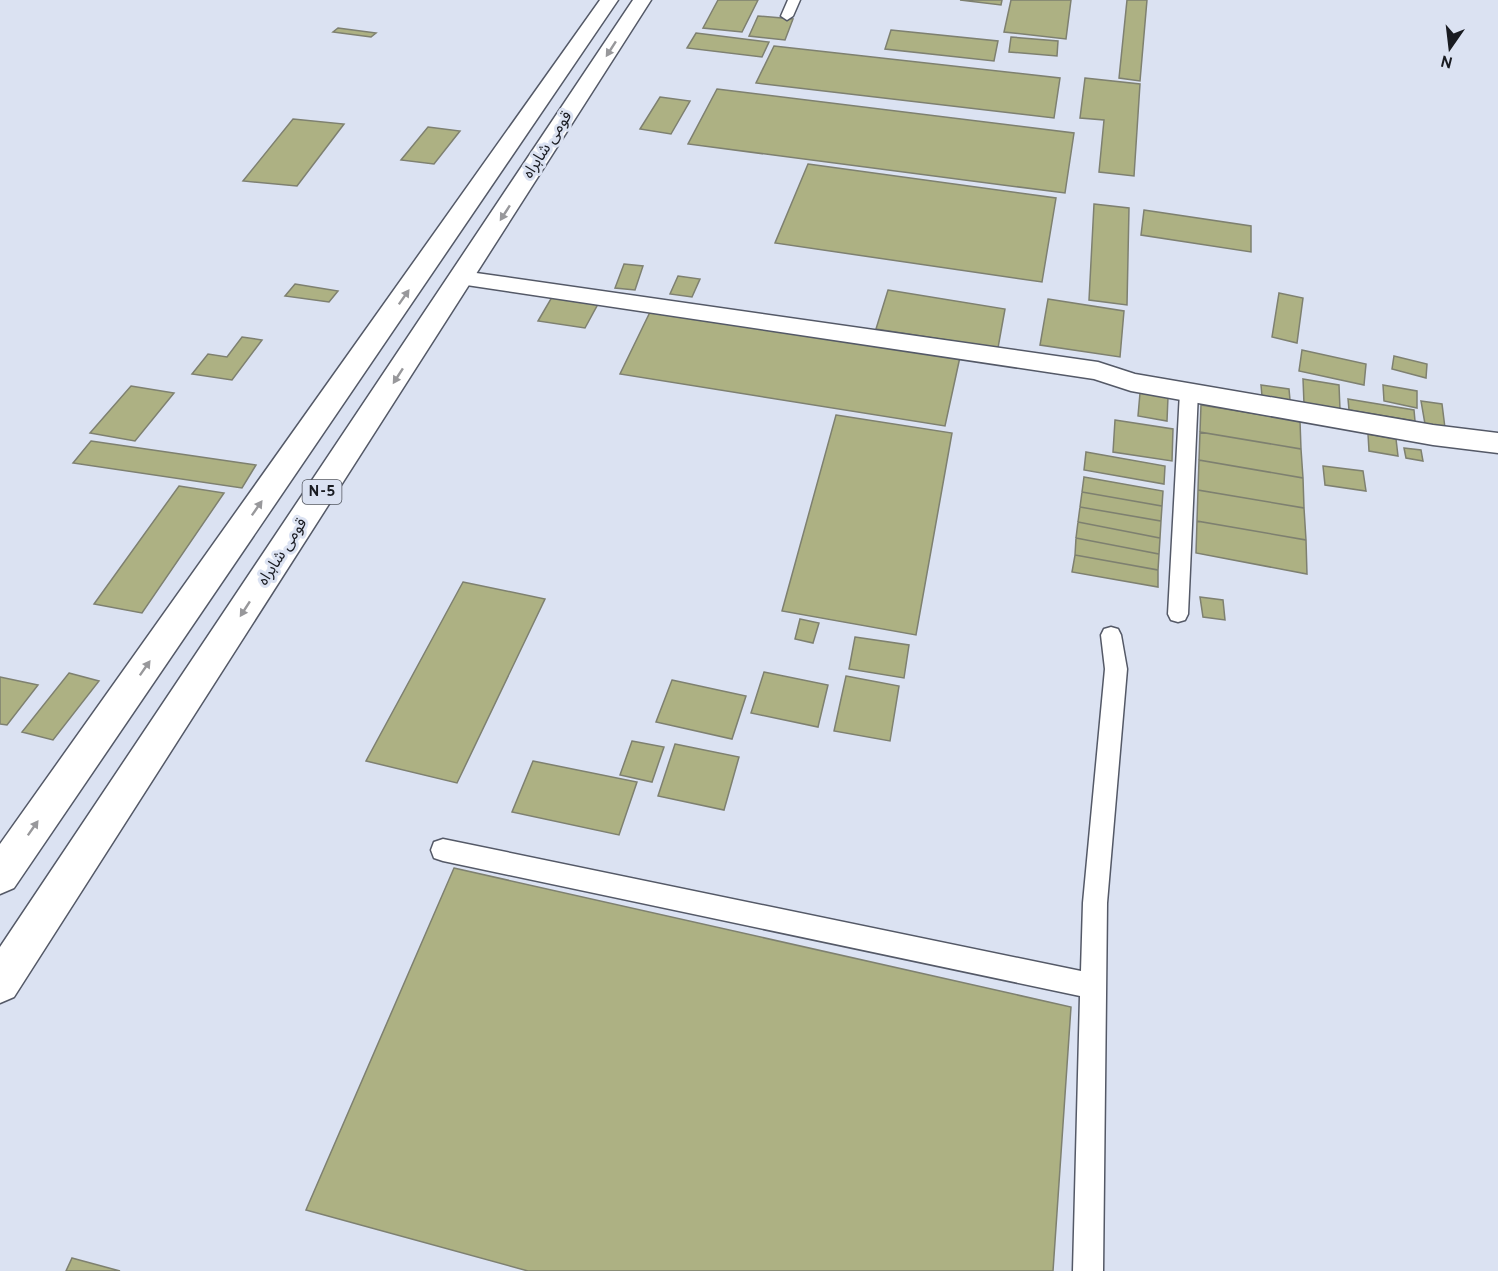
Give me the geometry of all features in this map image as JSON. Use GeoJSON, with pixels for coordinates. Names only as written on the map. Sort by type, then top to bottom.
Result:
{"type":"FeatureCollection","features":[{"type":"Feature","properties":{"kind":"main road","name":"قومی شاہراہ"},"geometry":{"type":"LineString","coordinates":[[0,876],[609,0]]}},
{"type":"Feature","properties":{"kind":"main road","name":"قومی شاہراہ"},"geometry":{"type":"LineString","coordinates":[[0,983],[642,0]]}},
{"type":"Feature","properties":{"kind":"main road"},"geometry":{"type":"LineString","coordinates":[[462,278],[1098,371],[1131,382],[1433,435],[1498,443]]}},
{"type":"Feature","properties":{"kind":"lane"},"geometry":{"type":"LineString","coordinates":[[787,16],[794,0]]}},
{"type":"Feature","properties":{"kind":"lane"},"geometry":{"type":"LineString","coordinates":[[1178,614],[1189,392]]}},
{"type":"Feature","properties":{"kind":"lane"},"geometry":{"type":"LineString","coordinates":[[1088,1271],[1095,903],[1116,669],[1111,635]]}},
{"type":"Feature","properties":{"kind":"lane"},"geometry":{"type":"LineString","coordinates":[[443,849],[1093,986]]}},
{"type":"Feature","properties":{"kind":"building"},"geometry":{"type":"Polygon","coordinates":[[[718,0],[758,0],[742,32],[703,28],[718,0]]]}},
{"type":"Feature","properties":{"kind":"building"},"geometry":{"type":"Polygon","coordinates":[[[960,0],[1002,0],[1001,5],[960,0]]]}},
{"type":"Feature","properties":{"kind":"building"},"geometry":{"type":"Polygon","coordinates":[[[1011,0],[1071,0],[1066,39],[1004,32],[1011,0]]]}},
{"type":"Feature","properties":{"kind":"building"},"geometry":{"type":"Polygon","coordinates":[[[1127,0],[1147,0],[1140,81],[1119,78],[1127,0]]]}},
{"type":"Feature","properties":{"kind":"building"},"geometry":{"type":"Polygon","coordinates":[[[758,16],[793,19],[785,40],[749,36],[758,16]]]}},
{"type":"Feature","properties":{"kind":"building"},"geometry":{"type":"Polygon","coordinates":[[[338,28],[376,33],[371,37],[333,32],[338,28]]]}},
{"type":"Feature","properties":{"kind":"building"},"geometry":{"type":"Polygon","coordinates":[[[891,30],[998,41],[994,61],[885,49],[891,30]]]}},
{"type":"Feature","properties":{"kind":"building"},"geometry":{"type":"Polygon","coordinates":[[[696,33],[769,42],[762,57],[687,48],[696,33]]]}},
{"type":"Feature","properties":{"kind":"building"},"geometry":{"type":"Polygon","coordinates":[[[1011,37],[1058,41],[1057,56],[1009,52],[1011,37]]]}},
{"type":"Feature","properties":{"kind":"building"},"geometry":{"type":"Polygon","coordinates":[[[774,46],[1060,78],[1054,118],[756,83],[774,46]]]}},
{"type":"Feature","properties":{"kind":"building"},"geometry":{"type":"Polygon","coordinates":[[[1085,78],[1140,84],[1134,176],[1099,172],[1104,120],[1080,118],[1085,78]]]}},
{"type":"Feature","properties":{"kind":"building"},"geometry":{"type":"Polygon","coordinates":[[[717,89],[1074,133],[1065,193],[688,144],[717,89]]]}},
{"type":"Feature","properties":{"kind":"building"},"geometry":{"type":"Polygon","coordinates":[[[660,97],[690,101],[671,134],[640,129],[660,97]]]}},
{"type":"Feature","properties":{"kind":"building"},"geometry":{"type":"Polygon","coordinates":[[[293,119],[344,124],[297,186],[243,181],[293,119]]]}},
{"type":"Feature","properties":{"kind":"building"},"geometry":{"type":"Polygon","coordinates":[[[428,127],[460,131],[434,164],[401,160],[428,127]]]}},
{"type":"Feature","properties":{"kind":"building"},"geometry":{"type":"Polygon","coordinates":[[[808,164],[1056,198],[1042,282],[775,243],[808,164]]]}},
{"type":"Feature","properties":{"kind":"building"},"geometry":{"type":"Polygon","coordinates":[[[1094,204],[1129,208],[1127,305],[1089,300],[1094,204]]]}},
{"type":"Feature","properties":{"kind":"building"},"geometry":{"type":"Polygon","coordinates":[[[1144,210],[1251,226],[1251,252],[1141,235],[1144,210]]]}},
{"type":"Feature","properties":{"kind":"building"},"geometry":{"type":"Polygon","coordinates":[[[624,264],[643,266],[635,290],[615,288],[624,264]]]}},
{"type":"Feature","properties":{"kind":"building"},"geometry":{"type":"Polygon","coordinates":[[[678,276],[700,279],[692,297],[670,294],[678,276]]]}},
{"type":"Feature","properties":{"kind":"building"},"geometry":{"type":"Polygon","coordinates":[[[295,284],[338,291],[329,302],[285,296],[295,284]]]}},
{"type":"Feature","properties":{"kind":"building"},"geometry":{"type":"Polygon","coordinates":[[[888,290],[1005,309],[998,348],[876,329],[888,290]]]}},
{"type":"Feature","properties":{"kind":"building"},"geometry":{"type":"Polygon","coordinates":[[[1279,293],[1303,298],[1297,343],[1272,337],[1279,293]]]}},
{"type":"Feature","properties":{"kind":"building"},"geometry":{"type":"Polygon","coordinates":[[[552,297],[598,304],[585,328],[538,321],[552,297]]]}},
{"type":"Feature","properties":{"kind":"building"},"geometry":{"type":"Polygon","coordinates":[[[1048,299],[1124,311],[1120,357],[1040,345],[1048,299]]]}},
{"type":"Feature","properties":{"kind":"building"},"geometry":{"type":"Polygon","coordinates":[[[651,310],[960,357],[945,426],[620,374],[651,310]]]}},
{"type":"Feature","properties":{"kind":"building"},"geometry":{"type":"Polygon","coordinates":[[[242,337],[262,340],[232,380],[192,374],[208,354],[227,357],[242,337]]]}},
{"type":"Feature","properties":{"kind":"building"},"geometry":{"type":"Polygon","coordinates":[[[1302,350],[1366,364],[1364,385],[1299,371],[1302,350]]]}},
{"type":"Feature","properties":{"kind":"building"},"geometry":{"type":"Polygon","coordinates":[[[1394,356],[1427,364],[1426,378],[1392,369],[1394,356]]]}},
{"type":"Feature","properties":{"kind":"building"},"geometry":{"type":"Polygon","coordinates":[[[1303,379],[1339,385],[1340,410],[1304,404],[1303,379]]]}},
{"type":"Feature","properties":{"kind":"building"},"geometry":{"type":"Polygon","coordinates":[[[1261,385],[1289,389],[1290,400],[1262,396],[1261,385]]]}},
{"type":"Feature","properties":{"kind":"building"},"geometry":{"type":"Polygon","coordinates":[[[1383,385],[1417,391],[1417,408],[1384,401],[1383,385]]]}},
{"type":"Feature","properties":{"kind":"building"},"geometry":{"type":"Polygon","coordinates":[[[131,386],[174,393],[135,441],[90,433],[131,386]]]}},
{"type":"Feature","properties":{"kind":"building"},"geometry":{"type":"Polygon","coordinates":[[[1140,393],[1168,397],[1167,421],[1138,416],[1140,393]]]}},
{"type":"Feature","properties":{"kind":"building"},"geometry":{"type":"Polygon","coordinates":[[[1348,399],[1414,410],[1415,421],[1349,410],[1348,399]]]}},
{"type":"Feature","properties":{"kind":"building"},"geometry":{"type":"Polygon","coordinates":[[[1421,401],[1442,404],[1445,428],[1425,424],[1421,401]]]}},
{"type":"Feature","properties":{"kind":"building"},"geometry":{"type":"Polygon","coordinates":[[[1201,405],[1300,421],[1301,449],[1200,432],[1201,405]]]}},
{"type":"Feature","properties":{"kind":"building"},"geometry":{"type":"Polygon","coordinates":[[[836,415],[952,433],[916,635],[782,611],[836,415]]]}},
{"type":"Feature","properties":{"kind":"building"},"geometry":{"type":"Polygon","coordinates":[[[1115,420],[1173,429],[1172,461],[1113,452],[1115,420]]]}},
{"type":"Feature","properties":{"kind":"building"},"geometry":{"type":"Polygon","coordinates":[[[1200,432],[1301,449],[1303,478],[1199,460],[1200,432]]]}},
{"type":"Feature","properties":{"kind":"building"},"geometry":{"type":"Polygon","coordinates":[[[1368,434],[1396,439],[1398,456],[1369,451],[1368,434]]]}},
{"type":"Feature","properties":{"kind":"building"},"geometry":{"type":"Polygon","coordinates":[[[91,441],[256,465],[242,488],[73,463],[91,441]]]}},
{"type":"Feature","properties":{"kind":"building"},"geometry":{"type":"Polygon","coordinates":[[[1404,448],[1421,450],[1423,461],[1406,458],[1404,448]]]}},
{"type":"Feature","properties":{"kind":"building"},"geometry":{"type":"Polygon","coordinates":[[[1086,452],[1165,466],[1164,484],[1084,470],[1086,452]]]}},
{"type":"Feature","properties":{"kind":"building"},"geometry":{"type":"Polygon","coordinates":[[[1199,460],[1303,478],[1304,508],[1198,490],[1199,460]]]}},
{"type":"Feature","properties":{"kind":"building"},"geometry":{"type":"Polygon","coordinates":[[[1323,466],[1363,471],[1366,491],[1325,485],[1323,466]]]}},
{"type":"Feature","properties":{"kind":"building"},"geometry":{"type":"Polygon","coordinates":[[[1084,477],[1163,491],[1162,506],[1082,492],[1084,477]]]}},
{"type":"Feature","properties":{"kind":"building"},"geometry":{"type":"Polygon","coordinates":[[[179,486],[224,493],[142,613],[94,604],[179,486]]]}},
{"type":"Feature","properties":{"kind":"building"},"geometry":{"type":"Polygon","coordinates":[[[1198,490],[1304,508],[1306,540],[1197,521],[1198,490]]]}},
{"type":"Feature","properties":{"kind":"building"},"geometry":{"type":"Polygon","coordinates":[[[1082,492],[1162,506],[1161,521],[1080,507],[1082,492]]]}},
{"type":"Feature","properties":{"kind":"building"},"geometry":{"type":"Polygon","coordinates":[[[1080,507],[1161,521],[1160,538],[1078,522],[1080,507]]]}},
{"type":"Feature","properties":{"kind":"building"},"geometry":{"type":"Polygon","coordinates":[[[1197,521],[1306,540],[1307,574],[1196,553],[1197,521]]]}},
{"type":"Feature","properties":{"kind":"building"},"geometry":{"type":"Polygon","coordinates":[[[1078,522],[1160,538],[1159,554],[1076,538],[1078,522]]]}},
{"type":"Feature","properties":{"kind":"building"},"geometry":{"type":"Polygon","coordinates":[[[1076,538],[1159,554],[1158,570],[1075,555],[1076,538]]]}},
{"type":"Feature","properties":{"kind":"building"},"geometry":{"type":"Polygon","coordinates":[[[1075,555],[1158,570],[1158,587],[1072,572],[1075,555]]]}},
{"type":"Feature","properties":{"kind":"building"},"geometry":{"type":"Polygon","coordinates":[[[463,582],[545,599],[457,783],[366,761],[463,582]]]}},
{"type":"Feature","properties":{"kind":"building"},"geometry":{"type":"Polygon","coordinates":[[[1200,597],[1223,600],[1225,620],[1203,617],[1200,597]]]}},
{"type":"Feature","properties":{"kind":"building"},"geometry":{"type":"Polygon","coordinates":[[[800,619],[819,623],[813,643],[795,639],[800,619]]]}},
{"type":"Feature","properties":{"kind":"building"},"geometry":{"type":"Polygon","coordinates":[[[855,637],[909,645],[904,678],[849,669],[855,637]]]}},
{"type":"Feature","properties":{"kind":"building"},"geometry":{"type":"Polygon","coordinates":[[[764,672],[828,685],[818,727],[751,713],[764,672]]]}},
{"type":"Feature","properties":{"kind":"building"},"geometry":{"type":"Polygon","coordinates":[[[69,673],[99,681],[53,740],[22,732],[69,673]]]}},
{"type":"Feature","properties":{"kind":"building"},"geometry":{"type":"Polygon","coordinates":[[[846,676],[899,686],[890,741],[834,731],[846,676]]]}},
{"type":"Feature","properties":{"kind":"building"},"geometry":{"type":"Polygon","coordinates":[[[0,677],[38,685],[7,725],[0,724],[0,677]]]}},
{"type":"Feature","properties":{"kind":"building"},"geometry":{"type":"Polygon","coordinates":[[[672,680],[746,696],[732,739],[656,722],[672,680]]]}},
{"type":"Feature","properties":{"kind":"building"},"geometry":{"type":"Polygon","coordinates":[[[632,741],[664,747],[652,782],[620,775],[632,741]]]}},
{"type":"Feature","properties":{"kind":"building"},"geometry":{"type":"Polygon","coordinates":[[[675,744],[739,757],[724,810],[658,796],[675,744]]]}},
{"type":"Feature","properties":{"kind":"building"},"geometry":{"type":"Polygon","coordinates":[[[533,761],[637,782],[619,835],[512,812],[533,761]]]}},
{"type":"Feature","properties":{"kind":"building"},"geometry":{"type":"Polygon","coordinates":[[[454,868],[1071,1007],[1053,1271],[528,1271],[306,1210],[454,868]]]}},
{"type":"Feature","properties":{"kind":"building"},"geometry":{"type":"Polygon","coordinates":[[[72,1258],[120,1271],[66,1271],[72,1258]]]}}]}
